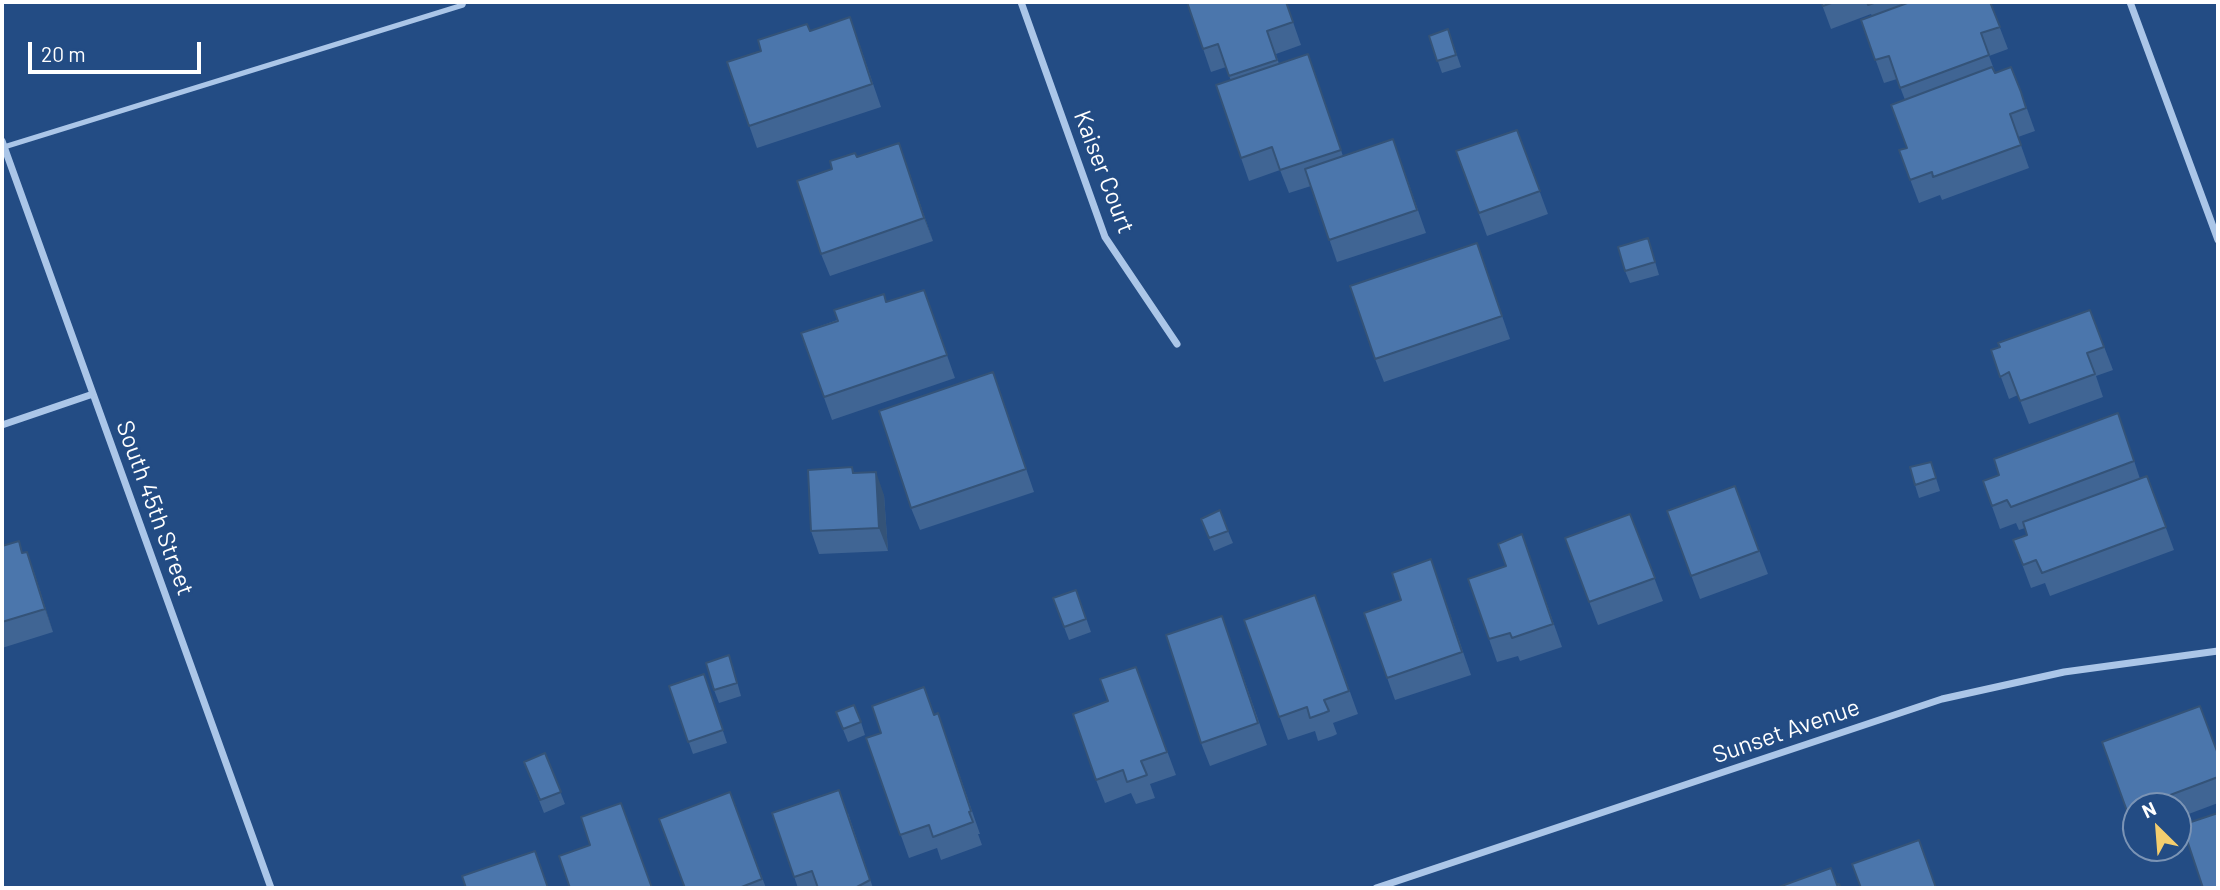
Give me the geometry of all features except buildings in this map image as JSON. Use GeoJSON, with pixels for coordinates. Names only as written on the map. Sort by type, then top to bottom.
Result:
{"type":"FeatureCollection","features":[{"type":"Feature","properties":{"kind":"street","name":"Kaiser Court"},"geometry":{"type":"LineString","coordinates":[[1021,2],[1105,236],[1177,344]]}},
{"type":"Feature","properties":{"kind":"street"},"geometry":{"type":"LineString","coordinates":[[2130,2],[2218,240]]}},
{"type":"Feature","properties":{"kind":"street","name":"South 45th Street"},"geometry":{"type":"LineString","coordinates":[[3,144],[271,888]]}},
{"type":"Feature","properties":{"kind":"street"},"geometry":{"type":"LineString","coordinates":[[2,425],[93,394]]}},
{"type":"Feature","properties":{"kind":"street","name":"Sunset Avenue"},"geometry":{"type":"LineString","coordinates":[[1376,888],[1942,699],[2064,672],[2218,651]]}},
{"type":"Feature","properties":{"kind":"lane"},"geometry":{"type":"LineString","coordinates":[[3,144],[463,5],[464,2]]}}]}
